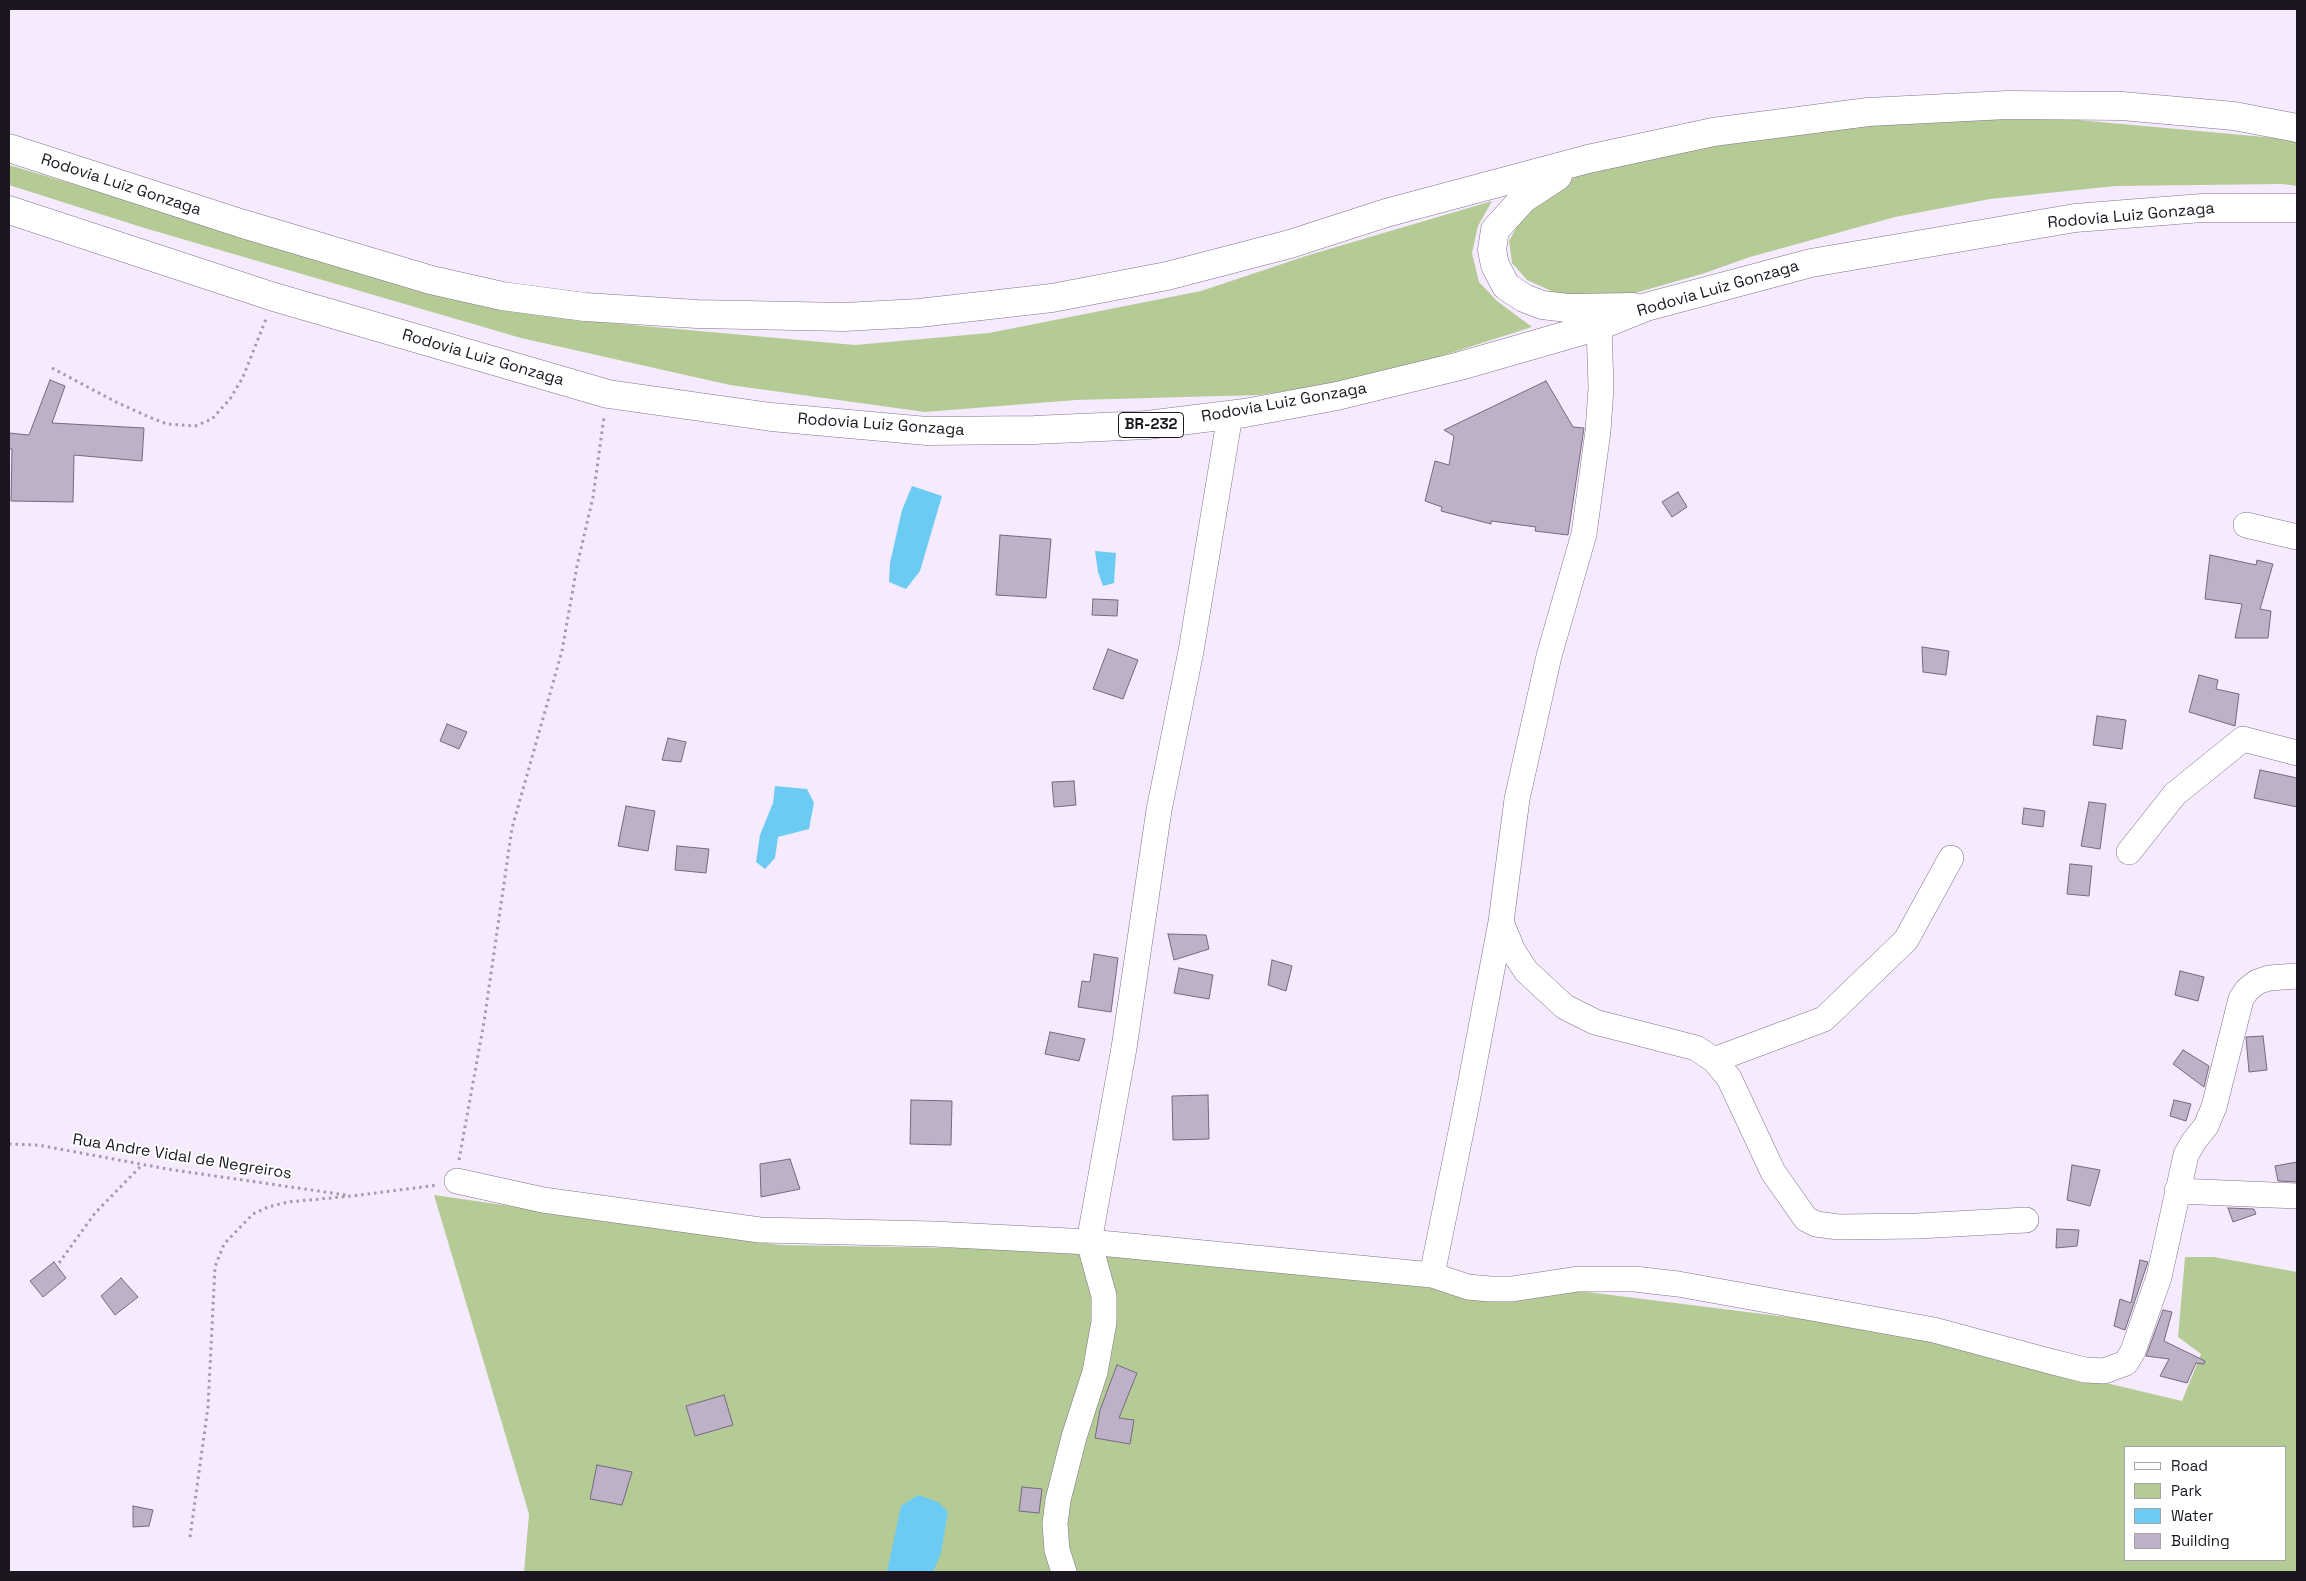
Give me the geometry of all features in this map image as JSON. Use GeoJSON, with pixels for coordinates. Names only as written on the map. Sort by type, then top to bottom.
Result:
{"type":"FeatureCollection","features":[{"type":"Feature","properties":{"kind":"highway","name":"Rodovia Luiz Gonzaga"},"geometry":{"type":"LineString","coordinates":[[9,148],[240,223],[421,278],[502,296],[585,307],[688,313],[844,317],[919,312],[1052,298],[1167,276],[1290,244],[1386,213],[1588,159],[1713,132],[1868,112],[2007,105],[2122,106],[2234,116],[2297,128]]}},
{"type":"Feature","properties":{"kind":"highway"},"geometry":{"type":"LineString","coordinates":[[1588,159],[1530,194],[1507,214],[1496,230],[1492,250],[1495,266],[1506,286],[1524,298],[1542,305],[1568,308],[1646,306]]}},
{"type":"Feature","properties":{"kind":"highway","name":"Rodovia Luiz Gonzaga"},"geometry":{"type":"LineString","coordinates":[[9,210],[274,297],[608,394],[771,417],[927,431],[1034,430],[1147,425],[1230,415],[1337,396],[1460,366],[1600,326],[1646,306],[1811,263],[2075,218],[2202,208],[2297,208]]}},
{"type":"Feature","properties":{"kind":"street"},"geometry":{"type":"LineString","coordinates":[[1432,1275],[1501,922],[1521,780],[1549,656],[1584,534],[1598,431],[1601,388],[1600,326]]}},
{"type":"Feature","properties":{"kind":"street"},"geometry":{"type":"LineString","coordinates":[[1064,1572],[1057,1550],[1055,1524],[1058,1500],[1074,1438],[1095,1372],[1104,1322],[1104,1296],[1089,1242],[1124,1048],[1160,810],[1191,651],[1230,415]]}},
{"type":"Feature","properties":{"kind":"street"},"geometry":{"type":"LineString","coordinates":[[2246,525],[2297,537]]}},
{"type":"Feature","properties":{"kind":"street"},"geometry":{"type":"LineString","coordinates":[[2129,852],[2175,794],[2243,739],[2297,753]]}},
{"type":"Feature","properties":{"kind":"street"},"geometry":{"type":"LineString","coordinates":[[1714,1060],[1824,1019],[1906,940],[1951,858]]}},
{"type":"Feature","properties":{"kind":"street"},"geometry":{"type":"LineString","coordinates":[[1501,922],[1513,951],[1526,971],[1565,1007],[1594,1022],[1696,1048],[1714,1060],[1729,1078],[1773,1172],[1806,1219],[1816,1224],[1838,1227],[1918,1226],[2026,1220]]}},
{"type":"Feature","properties":{"kind":"street"},"geometry":{"type":"LineString","coordinates":[[457,1181],[544,1200],[760,1230],[934,1234],[1089,1242],[1432,1275],[1468,1287],[1490,1289],[1512,1289],[1578,1279],[1634,1279],[1678,1284],[1934,1330],[2085,1370],[2104,1371],[2126,1363],[2133,1351],[2159,1277],[2177,1191],[2189,1148],[2206,1126],[2214,1106],[2241,999],[2247,990],[2257,982],[2269,978],[2297,976]]}},
{"type":"Feature","properties":{"kind":"street"},"geometry":{"type":"LineString","coordinates":[[2177,1191],[2297,1196]]}},
{"type":"Feature","properties":{"kind":"path"},"geometry":{"type":"LineString","coordinates":[[52,368],[149,417],[168,424],[194,426],[212,418],[230,400],[243,377],[274,297]]}},
{"type":"Feature","properties":{"kind":"path"},"geometry":{"type":"LineString","coordinates":[[190,1537],[208,1407],[214,1281],[218,1256],[224,1244],[253,1214],[268,1207],[288,1202],[352,1196],[457,1181],[484,1022],[512,828],[562,651],[577,566],[593,497],[608,394]]}},
{"type":"Feature","properties":{"kind":"path","name":"Rua Andre Vidal de Negreiros"},"geometry":{"type":"LineString","coordinates":[[9,1144],[38,1145],[142,1165],[352,1196]]}},
{"type":"Feature","properties":{"kind":"path"},"geometry":{"type":"LineString","coordinates":[[59,1263],[95,1213],[142,1165]]}},
{"type":"Feature","properties":{"kind":"green space"},"geometry":{"type":"Polygon","coordinates":[[[1978,118],[2078,120],[2297,140],[2297,186],[2282,184],[2116,186],[1990,199],[1895,217],[1750,257],[1702,274],[1607,301],[1560,295],[1527,280],[1512,263],[1509,241],[1524,214],[1562,183],[1593,169],[1685,148],[1818,130],[1917,120],[1978,118]]]}},
{"type":"Feature","properties":{"kind":"green space"},"geometry":{"type":"Polygon","coordinates":[[[9,165],[454,297],[577,320],[855,345],[989,333],[1201,291],[1309,255],[1492,201],[1478,226],[1472,253],[1479,282],[1497,301],[1532,327],[1376,377],[1260,395],[1076,400],[925,412],[730,385],[521,338],[141,227],[9,185],[9,165]]]}},
{"type":"Feature","properties":{"kind":"green space"},"geometry":{"type":"Polygon","coordinates":[[[434,1195],[780,1245],[1016,1249],[1261,1269],[1531,1285],[1875,1328],[2182,1401],[2201,1354],[2178,1337],[2185,1257],[2214,1257],[2297,1272],[2297,1572],[524,1572],[529,1514],[434,1195]]]}},
{"type":"Feature","properties":{"kind":"water"},"geometry":{"type":"Polygon","coordinates":[[[912,486],[942,496],[920,571],[906,589],[889,582],[890,563],[902,510],[912,486]]]}},
{"type":"Feature","properties":{"kind":"water"},"geometry":{"type":"Polygon","coordinates":[[[1095,551],[1116,553],[1114,583],[1103,586],[1098,572],[1095,551]]]}},
{"type":"Feature","properties":{"kind":"water"},"geometry":{"type":"Polygon","coordinates":[[[775,786],[807,789],[814,803],[809,829],[778,837],[775,858],[765,869],[756,862],[760,835],[773,803],[775,786]]]}},
{"type":"Feature","properties":{"kind":"water"},"geometry":{"type":"Polygon","coordinates":[[[918,1495],[938,1502],[948,1512],[941,1553],[933,1572],[887,1572],[901,1506],[918,1495]]]}},
{"type":"Feature","properties":{"kind":"building"},"geometry":{"type":"Polygon","coordinates":[[[50,380],[65,386],[52,423],[144,428],[142,461],[74,455],[73,502],[11,501],[12,449],[9,449],[9,433],[29,435],[50,380]]]}},
{"type":"Feature","properties":{"kind":"building"},"geometry":{"type":"Polygon","coordinates":[[[1546,381],[1573,427],[1584,428],[1568,535],[1535,531],[1536,527],[1491,521],[1491,524],[1441,511],[1442,507],[1425,501],[1435,461],[1449,465],[1454,436],[1444,430],[1546,381]]]}},
{"type":"Feature","properties":{"kind":"building"},"geometry":{"type":"Polygon","coordinates":[[[1678,492],[1687,507],[1672,517],[1662,502],[1678,492]]]}},
{"type":"Feature","properties":{"kind":"building"},"geometry":{"type":"Polygon","coordinates":[[[1000,535],[1051,539],[1046,598],[996,595],[1000,535]]]}},
{"type":"Feature","properties":{"kind":"building"},"geometry":{"type":"Polygon","coordinates":[[[2210,555],[2256,565],[2257,560],[2273,564],[2260,609],[2271,611],[2268,638],[2235,638],[2242,604],[2205,599],[2210,555]]]}},
{"type":"Feature","properties":{"kind":"building"},"geometry":{"type":"Polygon","coordinates":[[[1093,599],[1118,600],[1117,616],[1092,615],[1093,599]]]}},
{"type":"Feature","properties":{"kind":"building"},"geometry":{"type":"Polygon","coordinates":[[[1922,647],[1949,651],[1946,675],[1923,672],[1922,647]]]}},
{"type":"Feature","properties":{"kind":"building"},"geometry":{"type":"Polygon","coordinates":[[[1108,649],[1138,660],[1123,699],[1093,689],[1108,649]]]}},
{"type":"Feature","properties":{"kind":"building"},"geometry":{"type":"Polygon","coordinates":[[[2199,675],[2218,680],[2216,689],[2239,694],[2235,726],[2189,712],[2199,675]]]}},
{"type":"Feature","properties":{"kind":"building"},"geometry":{"type":"Polygon","coordinates":[[[2097,716],[2126,720],[2122,749],[2093,745],[2097,716]]]}},
{"type":"Feature","properties":{"kind":"building"},"geometry":{"type":"Polygon","coordinates":[[[447,724],[467,732],[459,749],[440,741],[447,724]]]}},
{"type":"Feature","properties":{"kind":"building"},"geometry":{"type":"Polygon","coordinates":[[[668,738],[686,742],[681,762],[662,760],[668,738]]]}},
{"type":"Feature","properties":{"kind":"building"},"geometry":{"type":"Polygon","coordinates":[[[2260,770],[2297,778],[2297,807],[2254,798],[2260,770]]]}},
{"type":"Feature","properties":{"kind":"building"},"geometry":{"type":"Polygon","coordinates":[[[1074,781],[1076,805],[1054,807],[1052,782],[1074,781]]]}},
{"type":"Feature","properties":{"kind":"building"},"geometry":{"type":"Polygon","coordinates":[[[2089,802],[2106,804],[2100,849],[2081,846],[2089,802]]]}},
{"type":"Feature","properties":{"kind":"building"},"geometry":{"type":"Polygon","coordinates":[[[626,806],[655,811],[648,851],[618,846],[626,806]]]}},
{"type":"Feature","properties":{"kind":"building"},"geometry":{"type":"Polygon","coordinates":[[[2024,808],[2045,811],[2043,827],[2022,824],[2024,808]]]}},
{"type":"Feature","properties":{"kind":"building"},"geometry":{"type":"Polygon","coordinates":[[[677,846],[709,849],[706,873],[675,870],[677,846]]]}},
{"type":"Feature","properties":{"kind":"building"},"geometry":{"type":"Polygon","coordinates":[[[2070,864],[2092,866],[2089,896],[2067,894],[2070,864]]]}},
{"type":"Feature","properties":{"kind":"building"},"geometry":{"type":"Polygon","coordinates":[[[1168,934],[1206,935],[1209,949],[1174,960],[1168,934]]]}},
{"type":"Feature","properties":{"kind":"building"},"geometry":{"type":"Polygon","coordinates":[[[1094,954],[1118,958],[1111,1012],[1078,1007],[1082,981],[1090,982],[1094,954]]]}},
{"type":"Feature","properties":{"kind":"building"},"geometry":{"type":"Polygon","coordinates":[[[1272,960],[1292,966],[1286,991],[1268,985],[1272,960]]]}},
{"type":"Feature","properties":{"kind":"building"},"geometry":{"type":"Polygon","coordinates":[[[1179,968],[1213,975],[1209,999],[1174,993],[1179,968]]]}},
{"type":"Feature","properties":{"kind":"building"},"geometry":{"type":"Polygon","coordinates":[[[2180,971],[2204,977],[2198,1001],[2175,995],[2180,971]]]}},
{"type":"Feature","properties":{"kind":"building"},"geometry":{"type":"Polygon","coordinates":[[[1050,1032],[1085,1039],[1079,1061],[1045,1054],[1050,1032]]]}},
{"type":"Feature","properties":{"kind":"building"},"geometry":{"type":"Polygon","coordinates":[[[2263,1036],[2267,1070],[2249,1072],[2246,1037],[2263,1036]]]}},
{"type":"Feature","properties":{"kind":"building"},"geometry":{"type":"Polygon","coordinates":[[[2183,1050],[2209,1066],[2204,1087],[2173,1064],[2183,1050]]]}},
{"type":"Feature","properties":{"kind":"building"},"geometry":{"type":"Polygon","coordinates":[[[1208,1095],[1209,1139],[1173,1140],[1172,1096],[1208,1095]]]}},
{"type":"Feature","properties":{"kind":"building"},"geometry":{"type":"Polygon","coordinates":[[[911,1100],[952,1101],[951,1145],[910,1144],[911,1100]]]}},
{"type":"Feature","properties":{"kind":"building"},"geometry":{"type":"Polygon","coordinates":[[[2174,1100],[2191,1104],[2186,1121],[2170,1116],[2174,1100]]]}},
{"type":"Feature","properties":{"kind":"building"},"geometry":{"type":"Polygon","coordinates":[[[790,1159],[800,1189],[761,1197],[760,1164],[790,1159]]]}},
{"type":"Feature","properties":{"kind":"building"},"geometry":{"type":"Polygon","coordinates":[[[2297,1162],[2297,1182],[2278,1181],[2275,1166],[2297,1162]]]}},
{"type":"Feature","properties":{"kind":"building"},"geometry":{"type":"Polygon","coordinates":[[[2072,1165],[2100,1170],[2090,1206],[2067,1200],[2072,1165]]]}},
{"type":"Feature","properties":{"kind":"building"},"geometry":{"type":"Polygon","coordinates":[[[2228,1208],[2254,1209],[2256,1214],[2233,1222],[2228,1208]]]}},
{"type":"Feature","properties":{"kind":"building"},"geometry":{"type":"Polygon","coordinates":[[[2057,1229],[2079,1230],[2077,1246],[2056,1248],[2057,1229]]]}},
{"type":"Feature","properties":{"kind":"building"},"geometry":{"type":"Polygon","coordinates":[[[2140,1260],[2148,1262],[2125,1330],[2114,1326],[2120,1299],[2131,1303],[2140,1260]]]}},
{"type":"Feature","properties":{"kind":"building"},"geometry":{"type":"Polygon","coordinates":[[[54,1262],[66,1278],[43,1297],[30,1281],[54,1262]]]}},
{"type":"Feature","properties":{"kind":"building"},"geometry":{"type":"Polygon","coordinates":[[[121,1278],[138,1297],[115,1315],[101,1296],[121,1278]]]}},
{"type":"Feature","properties":{"kind":"building"},"geometry":{"type":"Polygon","coordinates":[[[2163,1310],[2172,1312],[2164,1341],[2205,1361],[2204,1364],[2196,1363],[2187,1383],[2160,1376],[2169,1359],[2146,1356],[2163,1310]]]}},
{"type":"Feature","properties":{"kind":"building"},"geometry":{"type":"Polygon","coordinates":[[[1117,1365],[1137,1373],[1119,1418],[1134,1420],[1130,1444],[1095,1438],[1100,1410],[1117,1365]]]}},
{"type":"Feature","properties":{"kind":"building"},"geometry":{"type":"Polygon","coordinates":[[[724,1395],[733,1425],[695,1436],[686,1406],[724,1395]]]}},
{"type":"Feature","properties":{"kind":"building"},"geometry":{"type":"Polygon","coordinates":[[[597,1465],[632,1472],[622,1505],[590,1499],[597,1465]]]}},
{"type":"Feature","properties":{"kind":"building"},"geometry":{"type":"Polygon","coordinates":[[[1022,1487],[1042,1489],[1039,1513],[1019,1511],[1022,1487]]]}},
{"type":"Feature","properties":{"kind":"building"},"geometry":{"type":"Polygon","coordinates":[[[133,1506],[153,1510],[149,1526],[133,1527],[133,1506]]]}}]}
